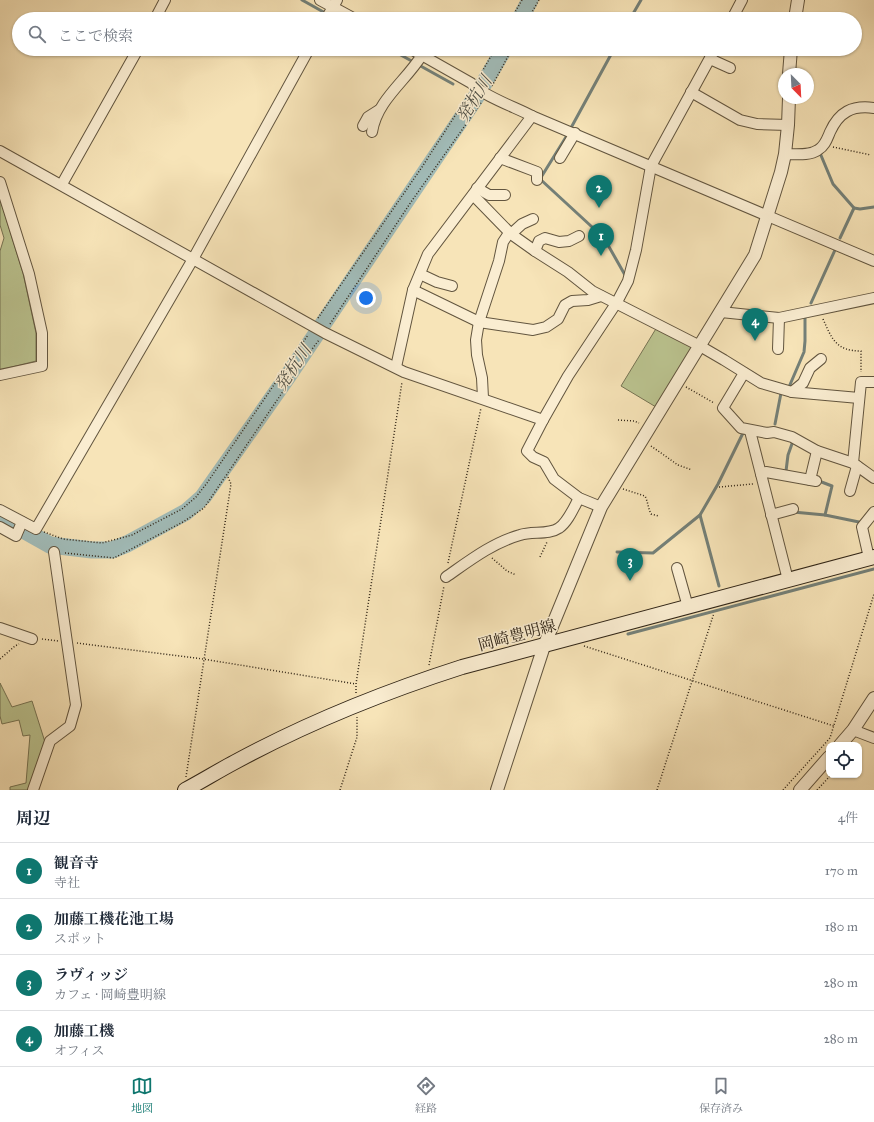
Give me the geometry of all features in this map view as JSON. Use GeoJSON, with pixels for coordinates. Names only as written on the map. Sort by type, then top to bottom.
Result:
{"type":"FeatureCollection","features":[{"type":"Feature","properties":{"kind":"main road","name":"岡崎豊明線"},"geometry":{"type":"LineString","coordinates":[[186,789],[253,752],[356,705],[426,679],[462,667],[871,558]]}},
{"type":"Feature","properties":{"kind":"street"},"geometry":{"type":"LineString","coordinates":[[159,12],[165,0]]}},
{"type":"Feature","properties":{"kind":"street"},"geometry":{"type":"LineString","coordinates":[[320,0],[344,12]]}},
{"type":"Feature","properties":{"kind":"street"},"geometry":{"type":"LineString","coordinates":[[736,12],[742,0]]}},
{"type":"Feature","properties":{"kind":"street"},"geometry":{"type":"LineString","coordinates":[[796,12],[798,0]]}},
{"type":"Feature","properties":{"kind":"street"},"geometry":{"type":"LineString","coordinates":[[62,184],[134,56]]}},
{"type":"Feature","properties":{"kind":"street"},"geometry":{"type":"LineString","coordinates":[[0,510],[36,529],[193,259],[306,56]]}},
{"type":"Feature","properties":{"kind":"street"},"geometry":{"type":"LineString","coordinates":[[414,56],[417,62],[471,83],[487,94],[532,116],[874,261]]}},
{"type":"Feature","properties":{"kind":"street"},"geometry":{"type":"LineString","coordinates":[[601,508],[579,498],[554,480],[544,462],[533,457],[527,451],[568,376],[617,302],[628,281],[636,250],[651,166],[712,56]]}},
{"type":"Feature","properties":{"kind":"street"},"geometry":{"type":"LineString","coordinates":[[789,68],[790,56]]}},
{"type":"Feature","properties":{"kind":"street"},"geometry":{"type":"LineString","coordinates":[[710,59],[730,68]]}},
{"type":"Feature","properties":{"kind":"street"},"geometry":{"type":"LineString","coordinates":[[372,132],[373,122],[379,110],[417,62]]}},
{"type":"Feature","properties":{"kind":"street"},"geometry":{"type":"LineString","coordinates":[[691,92],[740,120],[757,124],[788,125]]}},
{"type":"Feature","properties":{"kind":"street"},"geometry":{"type":"LineString","coordinates":[[500,789],[544,646],[601,508],[755,255],[785,154],[789,104]]}},
{"type":"Feature","properties":{"kind":"street"},"geometry":{"type":"LineString","coordinates":[[785,154],[807,154],[818,150],[824,145],[839,116],[862,106],[874,108]]}},
{"type":"Feature","properties":{"kind":"street"},"geometry":{"type":"LineString","coordinates":[[363,126],[368,117],[379,110]]}},
{"type":"Feature","properties":{"kind":"street"},"geometry":{"type":"LineString","coordinates":[[400,370],[413,290],[428,254],[532,116]]}},
{"type":"Feature","properties":{"kind":"street"},"geometry":{"type":"LineString","coordinates":[[560,158],[575,133]]}},
{"type":"Feature","properties":{"kind":"street"},"geometry":{"type":"LineString","coordinates":[[0,151],[62,184],[312,325],[400,370],[543,420]]}},
{"type":"Feature","properties":{"kind":"street"},"geometry":{"type":"LineString","coordinates":[[500,158],[537,172],[537,180]]}},
{"type":"Feature","properties":{"kind":"street"},"geometry":{"type":"LineString","coordinates":[[0,182],[29,274],[42,333],[42,366],[0,375]]}},
{"type":"Feature","properties":{"kind":"street"},"geometry":{"type":"LineString","coordinates":[[475,191],[489,195],[505,195]]}},
{"type":"Feature","properties":{"kind":"street"},"geometry":{"type":"LineString","coordinates":[[475,191],[510,233],[568,272],[592,291],[617,302],[700,346],[761,383],[792,392],[859,398]]}},
{"type":"Feature","properties":{"kind":"street"},"geometry":{"type":"LineString","coordinates":[[483,398],[482,378],[476,347],[479,322],[499,260],[503,242],[510,233],[522,224],[533,219]]}},
{"type":"Feature","properties":{"kind":"street"},"geometry":{"type":"LineString","coordinates":[[535,251],[539,241],[545,238],[559,242],[569,241],[579,236]]}},
{"type":"Feature","properties":{"kind":"street"},"geometry":{"type":"LineString","coordinates":[[420,274],[437,282],[452,286]]}},
{"type":"Feature","properties":{"kind":"street"},"geometry":{"type":"LineString","coordinates":[[413,290],[479,322],[533,330],[546,327],[558,319],[565,305],[572,301],[588,300],[602,296]]}},
{"type":"Feature","properties":{"kind":"street"},"geometry":{"type":"LineString","coordinates":[[721,312],[779,318],[874,298]]}},
{"type":"Feature","properties":{"kind":"street"},"geometry":{"type":"LineString","coordinates":[[778,349],[779,318]]}},
{"type":"Feature","properties":{"kind":"street"},"geometry":{"type":"LineString","coordinates":[[792,392],[802,383],[810,368],[821,359]]}},
{"type":"Feature","properties":{"kind":"street"},"geometry":{"type":"LineString","coordinates":[[744,373],[723,408],[741,428],[750,431],[767,433],[774,432],[792,437],[817,451],[855,465],[874,478]]}},
{"type":"Feature","properties":{"kind":"street"},"geometry":{"type":"LineString","coordinates":[[850,491],[855,465],[861,382],[874,382]]}},
{"type":"Feature","properties":{"kind":"street"},"geometry":{"type":"LineString","coordinates":[[750,431],[788,580]]}},
{"type":"Feature","properties":{"kind":"street"},"geometry":{"type":"LineString","coordinates":[[762,479],[766,472],[813,481],[817,451]]}},
{"type":"Feature","properties":{"kind":"street"},"geometry":{"type":"LineString","coordinates":[[446,577],[485,550],[522,534],[559,529],[564,524],[579,498]]}},
{"type":"Feature","properties":{"kind":"street"},"geometry":{"type":"LineString","coordinates":[[771,515],[793,508]]}},
{"type":"Feature","properties":{"kind":"street"},"geometry":{"type":"LineString","coordinates":[[871,558],[862,527],[874,512]]}},
{"type":"Feature","properties":{"kind":"street"},"geometry":{"type":"LineString","coordinates":[[6,533],[22,522]]}},
{"type":"Feature","properties":{"kind":"street"},"geometry":{"type":"LineString","coordinates":[[33,790],[50,741],[70,726],[76,705],[54,552]]}},
{"type":"Feature","properties":{"kind":"street"},"geometry":{"type":"LineString","coordinates":[[677,568],[688,607]]}},
{"type":"Feature","properties":{"kind":"street"},"geometry":{"type":"LineString","coordinates":[[0,628],[32,639]]}},
{"type":"Feature","properties":{"kind":"street"},"geometry":{"type":"LineString","coordinates":[[843,742],[853,730],[874,698]]}},
{"type":"Feature","properties":{"kind":"street"},"geometry":{"type":"LineString","coordinates":[[853,730],[874,738]]}},
{"type":"Feature","properties":{"kind":"street"},"geometry":{"type":"LineString","coordinates":[[800,790],[826,760]]}},
{"type":"Feature","properties":{"kind":"path"},"geometry":{"type":"LineString","coordinates":[[515,12],[522,0]]}},
{"type":"Feature","properties":{"kind":"path"},"geometry":{"type":"LineString","coordinates":[[532,12],[539,0]]}},
{"type":"Feature","properties":{"kind":"path"},"geometry":{"type":"LineString","coordinates":[[36,529],[63,539],[102,543],[132,535],[182,509],[196,497],[208,483],[307,337],[312,325],[422,167],[474,86],[491,56]]}},
{"type":"Feature","properties":{"kind":"path"},"geometry":{"type":"LineString","coordinates":[[54,552],[114,558],[183,522],[204,508],[309,353],[325,332],[411,202],[487,94],[508,56]]}},
{"type":"Feature","properties":{"kind":"path"},"geometry":{"type":"LineString","coordinates":[[824,145],[871,155]]}},
{"type":"Feature","properties":{"kind":"path"},"geometry":{"type":"LineString","coordinates":[[819,309],[834,341],[850,351],[861,351],[861,382]]}},
{"type":"Feature","properties":{"kind":"path"},"geometry":{"type":"LineString","coordinates":[[340,790],[357,737],[356,684],[400,370]]}},
{"type":"Feature","properties":{"kind":"path"},"geometry":{"type":"LineString","coordinates":[[678,383],[723,408]]}},
{"type":"Feature","properties":{"kind":"path"},"geometry":{"type":"LineString","coordinates":[[426,679],[483,398]]}},
{"type":"Feature","properties":{"kind":"path"},"geometry":{"type":"LineString","coordinates":[[618,420],[634,421],[650,428]]}},
{"type":"Feature","properties":{"kind":"path"},"geometry":{"type":"LineString","coordinates":[[642,440],[678,465],[692,470]]}},
{"type":"Feature","properties":{"kind":"path"},"geometry":{"type":"LineString","coordinates":[[186,789],[185,779],[231,484],[227,475]]}},
{"type":"Feature","properties":{"kind":"path"},"geometry":{"type":"LineString","coordinates":[[719,487],[762,479]]}},
{"type":"Feature","properties":{"kind":"path"},"geometry":{"type":"LineString","coordinates":[[615,486],[645,496],[648,502],[648,509],[651,514],[659,516]]}},
{"type":"Feature","properties":{"kind":"path"},"geometry":{"type":"LineString","coordinates":[[540,557],[552,531]]}},
{"type":"Feature","properties":{"kind":"path"},"geometry":{"type":"LineString","coordinates":[[485,550],[507,572],[516,575]]}},
{"type":"Feature","properties":{"kind":"path"},"geometry":{"type":"LineString","coordinates":[[783,790],[830,738],[874,594]]}},
{"type":"Feature","properties":{"kind":"path"},"geometry":{"type":"LineString","coordinates":[[657,790],[715,607],[714,600]]}},
{"type":"Feature","properties":{"kind":"path"},"geometry":{"type":"LineString","coordinates":[[577,636],[578,644],[834,726]]}},
{"type":"Feature","properties":{"kind":"path"},"geometry":{"type":"LineString","coordinates":[[0,659],[15,646],[32,639],[66,641],[203,659],[356,684]]}},
{"type":"Feature","properties":{"kind":"path"},"geometry":{"type":"LineString","coordinates":[[818,790],[828,778]]}},
{"type":"Feature","properties":{"kind":"green space"},"geometry":{"type":"Polygon","coordinates":[[[0,202],[23,273],[36,333],[36,361],[0,370],[0,251],[4,238],[0,225],[0,202]]]}},
{"type":"Feature","properties":{"kind":"green space"},"geometry":{"type":"Polygon","coordinates":[[[657,327],[690,344],[691,349],[656,407],[621,386],[657,327]]]}},
{"type":"Feature","properties":{"kind":"green space"},"geometry":{"type":"Polygon","coordinates":[[[0,683],[12,707],[32,701],[45,742],[28,790],[10,790],[10,787],[26,783],[30,735],[23,736],[19,720],[2,724],[0,716],[0,683]]]}},
{"type":"Feature","properties":{"kind":"waterway"},"geometry":{"type":"LineString","coordinates":[[302,0],[323,12]]}},
{"type":"Feature","properties":{"kind":"waterway","name":"発杭川"},"geometry":{"type":"LineString","coordinates":[[524,12],[530,0]]}},
{"type":"Feature","properties":{"kind":"waterway"},"geometry":{"type":"LineString","coordinates":[[634,12],[641,0]]}},
{"type":"Feature","properties":{"kind":"waterway"},"geometry":{"type":"LineString","coordinates":[[403,56],[453,84]]}},
{"type":"Feature","properties":{"kind":"waterway","name":"発杭川"},"geometry":{"type":"LineString","coordinates":[[0,517],[50,545],[92,550],[112,550],[127,544],[186,512],[203,497],[288,376],[476,97],[500,56]]}},
{"type":"Feature","properties":{"kind":"waterway"},"geometry":{"type":"LineString","coordinates":[[610,56],[566,137],[540,179],[604,238],[625,277]]}},
{"type":"Feature","properties":{"kind":"waterway"},"geometry":{"type":"LineString","coordinates":[[820,153],[833,184],[854,208],[840,238]]}},
{"type":"Feature","properties":{"kind":"waterway"},"geometry":{"type":"LineString","coordinates":[[854,208],[860,209],[874,207]]}},
{"type":"Feature","properties":{"kind":"waterway"},"geometry":{"type":"LineString","coordinates":[[811,303],[835,250]]}},
{"type":"Feature","properties":{"kind":"waterway"},"geometry":{"type":"LineString","coordinates":[[788,388],[804,352],[805,317]]}},
{"type":"Feature","properties":{"kind":"waterway"},"geometry":{"type":"LineString","coordinates":[[775,424],[781,393],[783,392]]}},
{"type":"Feature","properties":{"kind":"waterway"},"geometry":{"type":"LineString","coordinates":[[617,552],[653,553],[700,515],[718,484],[744,431]]}},
{"type":"Feature","properties":{"kind":"waterway"},"geometry":{"type":"LineString","coordinates":[[789,472],[786,471],[792,440]]}},
{"type":"Feature","properties":{"kind":"waterway"},"geometry":{"type":"LineString","coordinates":[[819,481],[832,486],[825,515],[859,522]]}},
{"type":"Feature","properties":{"kind":"waterway"},"geometry":{"type":"LineString","coordinates":[[793,512],[825,515]]}},
{"type":"Feature","properties":{"kind":"waterway"},"geometry":{"type":"LineString","coordinates":[[700,515],[719,586]]}},
{"type":"Feature","properties":{"kind":"waterway"},"geometry":{"type":"LineString","coordinates":[[628,634],[874,569]]}},
{"type":"Feature","properties":{"kind":"place","name":"加藤工機花池工場"},"geometry":{"type":"Point","coordinates":[599,208]}},
{"type":"Feature","properties":{"kind":"place","name":"観音寺"},"geometry":{"type":"Point","coordinates":[601,256]}},
{"type":"Feature","properties":{"kind":"place","name":"加藤工機"},"geometry":{"type":"Point","coordinates":[755,341]}},
{"type":"Feature","properties":{"kind":"place","name":"ラヴィッジ"},"geometry":{"type":"Point","coordinates":[630,581]}}]}
